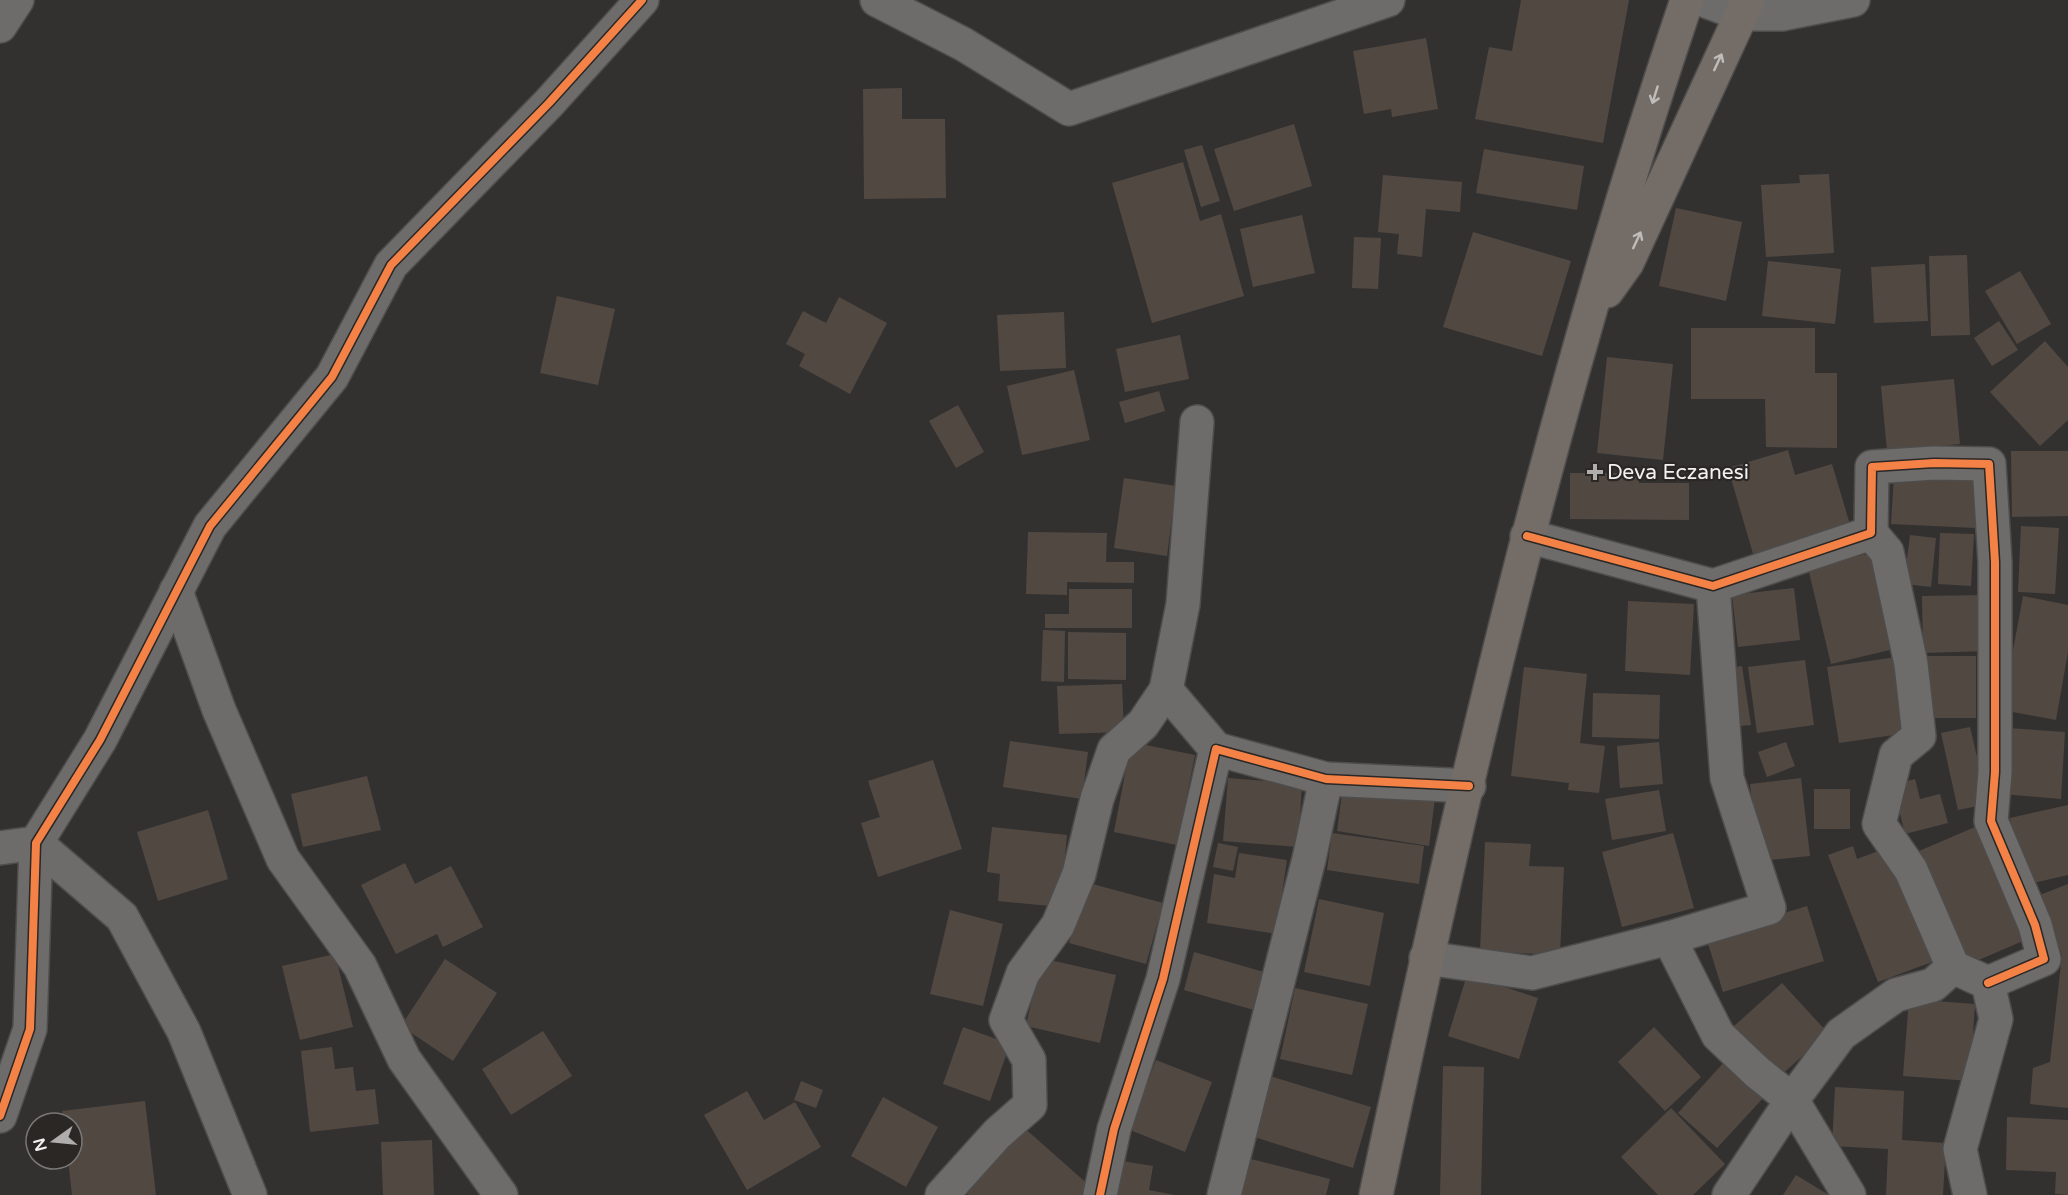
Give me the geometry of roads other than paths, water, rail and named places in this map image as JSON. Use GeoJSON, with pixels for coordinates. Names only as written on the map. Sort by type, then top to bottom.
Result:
{"type":"FeatureCollection","features":[{"type":"Feature","properties":{"kind":"main road"},"geometry":{"type":"LineString","coordinates":[[1376,1195],[1426,958],[1527,536],[1585,325],[1687,0]]}},
{"type":"Feature","properties":{"kind":"main road"},"geometry":{"type":"LineString","coordinates":[[1585,325],[1627,263],[1744,7]]}},
{"type":"Feature","properties":{"kind":"street"},"geometry":{"type":"LineString","coordinates":[[0,26],[17,0]]}},
{"type":"Feature","properties":{"kind":"street"},"geometry":{"type":"LineString","coordinates":[[0,1116],[30,1029],[36,843],[100,740],[210,526],[332,377],[392,265],[549,103],[642,0]]}},
{"type":"Feature","properties":{"kind":"street"},"geometry":{"type":"LineString","coordinates":[[877,0],[963,44],[1069,109],[1388,0]]}},
{"type":"Feature","properties":{"kind":"street"},"geometry":{"type":"LineString","coordinates":[[1703,0],[1782,14],[1853,0]]}},
{"type":"Feature","properties":{"kind":"street"},"geometry":{"type":"LineString","coordinates":[[942,1195],[997,1134],[1030,1105],[1029,1060],[1006,1020],[1023,973],[1058,925],[1079,874],[1097,799],[1114,750],[1143,724],[1166,690],[1183,604],[1197,422]]}},
{"type":"Feature","properties":{"kind":"street"},"geometry":{"type":"LineString","coordinates":[[1934,463],[1989,464],[1995,562],[1995,772],[1990,821],[2035,925],[2044,959],[1988,983],[1953,967],[1911,870],[1879,824],[1896,755],[1919,736],[1911,664],[1887,552],[1871,533],[1872,467],[1934,463]]}},
{"type":"Feature","properties":{"kind":"street"},"geometry":{"type":"LineString","coordinates":[[1527,536],[1713,586],[1871,533]]}},
{"type":"Feature","properties":{"kind":"street"},"geometry":{"type":"LineString","coordinates":[[1426,958],[1532,973],[1669,938],[1769,908],[1727,778],[1713,586]]}},
{"type":"Feature","properties":{"kind":"street"},"geometry":{"type":"LineString","coordinates":[[176,591],[219,710],[283,859],[360,966],[404,1059],[501,1195]]}},
{"type":"Feature","properties":{"kind":"street"},"geometry":{"type":"LineString","coordinates":[[1166,690],[1216,749],[1326,779],[1469,786]]}},
{"type":"Feature","properties":{"kind":"street"},"geometry":{"type":"LineString","coordinates":[[1100,1195],[1114,1129],[1163,979],[1216,749]]}},
{"type":"Feature","properties":{"kind":"street"},"geometry":{"type":"LineString","coordinates":[[1224,1195],[1309,859],[1326,779]]}},
{"type":"Feature","properties":{"kind":"street"},"geometry":{"type":"LineString","coordinates":[[0,848],[36,843],[122,917],[184,1032],[250,1195]]}},
{"type":"Feature","properties":{"kind":"street"},"geometry":{"type":"LineString","coordinates":[[1669,938],[1718,1035],[1757,1072],[1792,1100],[1849,1195]]}},
{"type":"Feature","properties":{"kind":"street"},"geometry":{"type":"LineString","coordinates":[[1730,1195],[1792,1100],[1840,1034],[1896,995],[1933,986],[1953,967]]}},
{"type":"Feature","properties":{"kind":"street"},"geometry":{"type":"LineString","coordinates":[[1970,1195],[1960,1149],[1996,1019],[1988,983]]}},
{"type":"Feature","properties":{"kind":"street"},"geometry":{"type":"LineString","coordinates":[[228,1137],[234,1195]]}},
{"type":"Feature","properties":{"kind":"place","name":"Deva Eczanesi"},"geometry":{"type":"Point","coordinates":[1595,472]}}]}
